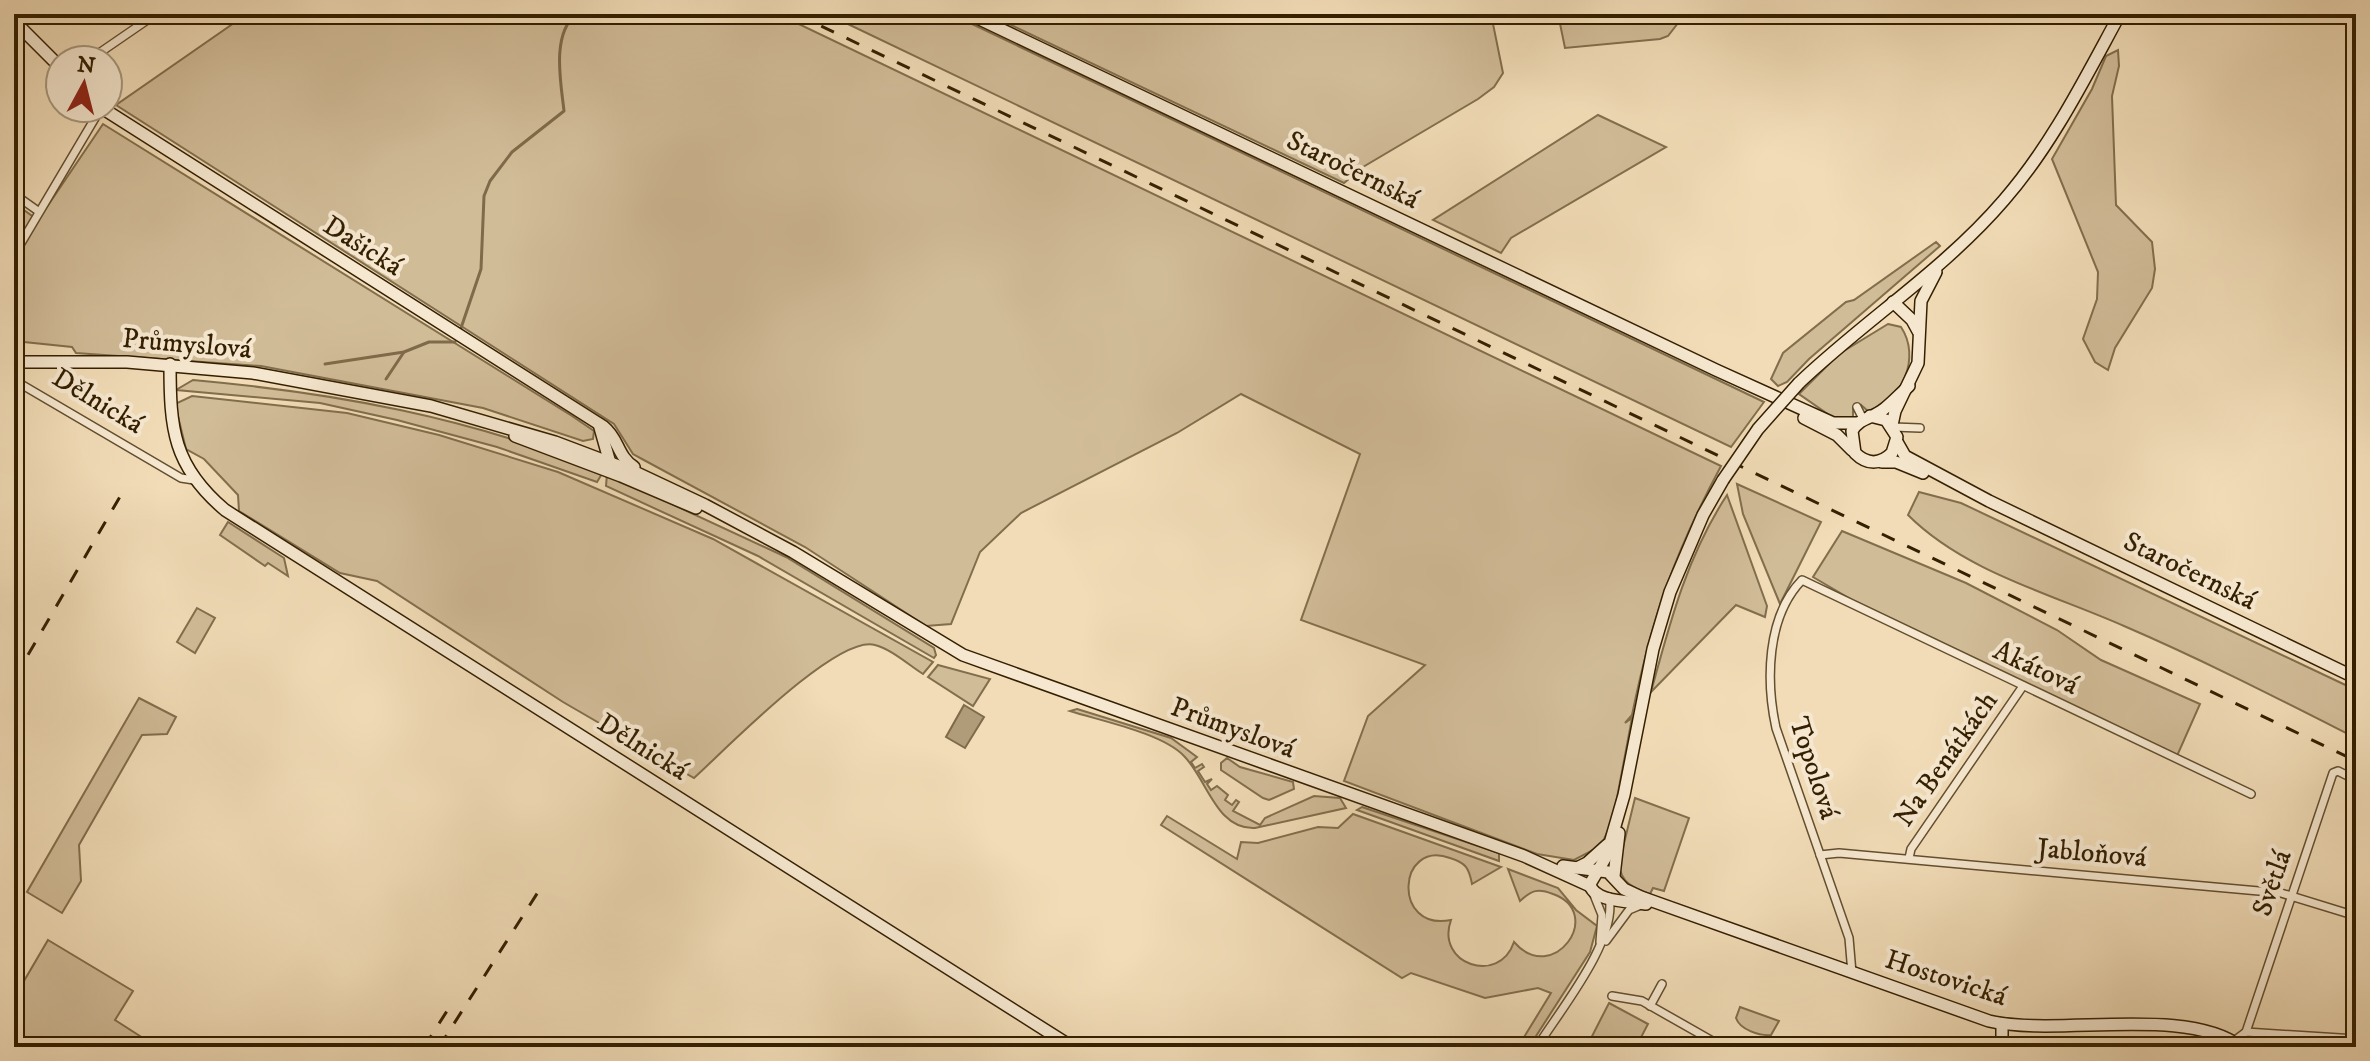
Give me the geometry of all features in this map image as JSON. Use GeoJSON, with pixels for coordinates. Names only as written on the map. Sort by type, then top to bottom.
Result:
{"type":"FeatureCollection","features":[{"type":"Feature","properties":{"kind":"main road","name":"Staročernská"},"geometry":{"type":"LineString","coordinates":[[969,14],[1716,370],[1833,423],[1863,419]]}},
{"type":"Feature","properties":{"kind":"main road"},"geometry":{"type":"LineString","coordinates":[[1592,891],[1624,795],[1641,709],[1670,592],[1697,527],[1723,480],[1758,429],[1799,383],[1941,264],[2004,200],[2032,164],[2082,85],[2120,14]]}},
{"type":"Feature","properties":{"kind":"main road"},"geometry":{"type":"LineString","coordinates":[[14,21],[44,51]]}},
{"type":"Feature","properties":{"kind":"main road","name":"Dašická"},"geometry":{"type":"LineString","coordinates":[[124,122],[598,423],[613,435],[623,459],[658,482]]}},
{"type":"Feature","properties":{"kind":"main road"},"geometry":{"type":"LineString","coordinates":[[1909,386],[1881,412],[1863,419],[1850,438],[1855,453],[1865,461],[1878,462],[1890,456],[1897,441],[1892,426],[1895,411],[1909,386],[1919,359],[1922,296],[1941,264]]}},
{"type":"Feature","properties":{"kind":"main road"},"geometry":{"type":"LineString","coordinates":[[1893,302],[1912,320],[1920,339]]}},
{"type":"Feature","properties":{"kind":"main road","name":"Průmyslová"},"geometry":{"type":"LineString","coordinates":[[14,362],[170,364],[253,373],[354,390],[475,417],[588,454],[607,465]]}},
{"type":"Feature","properties":{"kind":"main road","name":"Dělnická"},"geometry":{"type":"LineString","coordinates":[[170,364],[174,438],[194,480],[238,519],[1072,1047]]}},
{"type":"Feature","properties":{"kind":"main road","name":"Staročernská"},"geometry":{"type":"LineString","coordinates":[[1716,370],[1833,432],[1855,453]]}},
{"type":"Feature","properties":{"kind":"main road","name":"Průmyslová"},"geometry":{"type":"LineString","coordinates":[[354,390],[466,421],[658,482],[793,552],[930,638],[963,655],[1524,856],[1598,872]]}},
{"type":"Feature","properties":{"kind":"main road"},"geometry":{"type":"LineString","coordinates":[[1863,419],[1881,417],[1892,426]]}},
{"type":"Feature","properties":{"kind":"main road"},"geometry":{"type":"LineString","coordinates":[[598,423],[603,431],[607,465],[621,476],[770,544],[869,600]]}},
{"type":"Feature","properties":{"kind":"main road","name":"Staročernská"},"geometry":{"type":"LineString","coordinates":[[1897,441],[1908,457],[2002,507],[2356,678]]}},
{"type":"Feature","properties":{"kind":"main road"},"geometry":{"type":"LineString","coordinates":[[588,454],[598,452],[603,444]]}},
{"type":"Feature","properties":{"kind":"main road"},"geometry":{"type":"LineString","coordinates":[[607,465],[616,456],[617,448]]}},
{"type":"Feature","properties":{"kind":"main road","name":"Staročernská"},"geometry":{"type":"LineString","coordinates":[[1878,462],[1900,463],[2002,507]]}},
{"type":"Feature","properties":{"kind":"main road"},"geometry":{"type":"LineString","coordinates":[[1610,897],[1616,890],[1624,795]]}},
{"type":"Feature","properties":{"kind":"main road"},"geometry":{"type":"LineString","coordinates":[[1572,868],[1584,865],[1597,856],[1613,834]]}},
{"type":"Feature","properties":{"kind":"main road","name":"Průmyslová"},"geometry":{"type":"LineString","coordinates":[[1524,856],[1592,891]]}},
{"type":"Feature","properties":{"kind":"main road","name":"Hostovická"},"geometry":{"type":"LineString","coordinates":[[1598,872],[1615,877],[1628,891],[1701,919],[2002,1024],[2103,1024],[2212,1031],[2233,1045]]}},
{"type":"Feature","properties":{"kind":"main road","name":"Hostovická"},"geometry":{"type":"LineString","coordinates":[[1592,891],[1701,919]]}},
{"type":"Feature","properties":{"kind":"main road"},"geometry":{"type":"LineString","coordinates":[[2002,1024],[2002,1047]]}},
{"type":"Feature","properties":{"kind":"street"},"geometry":{"type":"LineString","coordinates":[[112,44],[156,14]]}},
{"type":"Feature","properties":{"kind":"street"},"geometry":{"type":"LineString","coordinates":[[14,255],[92,124]]}},
{"type":"Feature","properties":{"kind":"street"},"geometry":{"type":"LineString","coordinates":[[14,194],[38,211]]}},
{"type":"Feature","properties":{"kind":"street","name":"Dělnická"},"geometry":{"type":"LineString","coordinates":[[19,383],[181,478],[194,480]]}},
{"type":"Feature","properties":{"kind":"street"},"geometry":{"type":"LineString","coordinates":[[1857,407],[1863,419]]}},
{"type":"Feature","properties":{"kind":"street"},"geometry":{"type":"LineString","coordinates":[[1892,426],[1920,428],[1897,441]]}},
{"type":"Feature","properties":{"kind":"street","name":"Akátová"},"geometry":{"type":"LineString","coordinates":[[1803,580],[2251,794]]}},
{"type":"Feature","properties":{"kind":"street","name":"Topolová"},"geometry":{"type":"LineString","coordinates":[[1803,580],[1797,585],[1778,625],[1769,661],[1769,687],[1776,728],[1849,938],[1852,973]]}},
{"type":"Feature","properties":{"kind":"street","name":"Na Benátkách"},"geometry":{"type":"LineString","coordinates":[[1909,858],[1911,849],[2023,686]]}},
{"type":"Feature","properties":{"kind":"street","name":"Světlá"},"geometry":{"type":"LineString","coordinates":[[2246,1032],[2333,773],[2338,771],[2356,780]]}},
{"type":"Feature","properties":{"kind":"street","name":"Jabloňová"},"geometry":{"type":"LineString","coordinates":[[1820,855],[1839,853],[1909,858],[2291,896],[2356,916]]}},
{"type":"Feature","properties":{"kind":"street"},"geometry":{"type":"LineString","coordinates":[[1592,891],[1602,920],[1595,955]]}},
{"type":"Feature","properties":{"kind":"street"},"geometry":{"type":"LineString","coordinates":[[1595,955],[1609,925],[1610,897]]}},
{"type":"Feature","properties":{"kind":"street"},"geometry":{"type":"LineString","coordinates":[[1537,1047],[1595,955],[1629,910],[1647,904]]}},
{"type":"Feature","properties":{"kind":"street"},"geometry":{"type":"LineString","coordinates":[[1650,1006],[1662,984]]}},
{"type":"Feature","properties":{"kind":"street"},"geometry":{"type":"LineString","coordinates":[[1612,996],[1650,1006],[1723,1047]]}},
{"type":"Feature","properties":{"kind":"street"},"geometry":{"type":"LineString","coordinates":[[2233,1045],[2246,1032],[2356,1039]]}},
{"type":"Feature","properties":{"kind":"shaded area"},"geometry":{"type":"Polygon","coordinates":[[[247,14],[778,14],[1721,466],[1690,528],[1666,587],[1632,715],[1625,723],[1632,718],[1613,819],[1601,846],[1574,860],[1537,854],[1344,781],[1368,716],[1425,665],[1301,620],[1360,454],[1241,394],[1177,433],[1021,513],[980,552],[951,624],[926,626],[805,547],[633,454],[614,424],[124,110],[124,99],[247,14]]]}},
{"type":"Feature","properties":{"kind":"shaded area"},"geometry":{"type":"Polygon","coordinates":[[[827,14],[951,14],[1764,402],[1731,447],[827,14]]]}},
{"type":"Feature","properties":{"kind":"shaded area"},"geometry":{"type":"Polygon","coordinates":[[[988,14],[1491,14],[1503,73],[1494,87],[1478,99],[1363,167],[1344,183],[988,14]]]}},
{"type":"Feature","properties":{"kind":"shaded area"},"geometry":{"type":"Polygon","coordinates":[[[1558,14],[1685,14],[1668,36],[1660,39],[1565,48],[1558,14]]]}},
{"type":"Feature","properties":{"kind":"shaded area"},"geometry":{"type":"Polygon","coordinates":[[[2118,50],[2119,66],[2112,96],[2116,205],[2152,242],[2155,269],[2152,288],[2115,348],[2108,370],[2095,362],[2083,339],[2097,299],[2098,272],[2052,159],[2092,89],[2106,56],[2118,50]]]}},
{"type":"Feature","properties":{"kind":"shaded area"},"geometry":{"type":"Polygon","coordinates":[[[1598,115],[1666,147],[1511,238],[1501,253],[1433,220],[1598,115]]]}},
{"type":"Feature","properties":{"kind":"shaded area"},"geometry":{"type":"Polygon","coordinates":[[[103,124],[572,416],[594,431],[593,439],[583,441],[483,408],[261,366],[76,353],[72,347],[24,342],[14,332],[14,203],[38,220],[103,124]]]}},
{"type":"Feature","properties":{"kind":"shaded area"},"geometry":{"type":"Polygon","coordinates":[[[1936,242],[1940,246],[1809,359],[1787,382],[1778,386],[1771,379],[1783,353],[1846,302],[1854,300],[1936,242]]]}},
{"type":"Feature","properties":{"kind":"shaded area"},"geometry":{"type":"Polygon","coordinates":[[[1888,324],[1901,327],[1907,339],[1909,364],[1899,388],[1881,406],[1869,412],[1861,405],[1853,408],[1853,419],[1828,418],[1829,415],[1799,394],[1839,354],[1888,324]]]}},
{"type":"Feature","properties":{"kind":"shaded area"},"geometry":{"type":"Polygon","coordinates":[[[193,380],[299,392],[401,410],[503,436],[603,472],[597,482],[497,447],[320,403],[176,390],[193,380]]]}},
{"type":"Feature","properties":{"kind":"shaded area"},"geometry":{"type":"Polygon","coordinates":[[[192,396],[347,413],[439,435],[558,472],[713,539],[933,662],[923,674],[875,645],[858,646],[835,657],[754,721],[694,778],[563,702],[377,581],[340,573],[239,511],[238,495],[204,459],[186,449],[175,404],[192,396]]]}},
{"type":"Feature","properties":{"kind":"shaded area"},"geometry":{"type":"Polygon","coordinates":[[[607,474],[786,557],[934,648],[936,655],[934,658],[758,556],[606,486],[607,474]]]}},
{"type":"Feature","properties":{"kind":"shaded area"},"geometry":{"type":"Polygon","coordinates":[[[1737,484],[1821,522],[1780,604],[1743,514],[1737,484]]]}},
{"type":"Feature","properties":{"kind":"shaded area"},"geometry":{"type":"Polygon","coordinates":[[[1919,492],[1961,503],[2356,690],[2356,738],[2183,652],[1982,567],[1931,535],[1908,515],[1919,492]]]}},
{"type":"Feature","properties":{"kind":"shaded area"},"geometry":{"type":"Polygon","coordinates":[[[1727,495],[1767,606],[1765,617],[1736,605],[1651,692],[1690,566],[1727,495]]]}},
{"type":"Feature","properties":{"kind":"shaded area"},"geometry":{"type":"Polygon","coordinates":[[[228,522],[284,558],[288,576],[268,563],[265,566],[220,535],[228,522]]]}},
{"type":"Feature","properties":{"kind":"shaded area"},"geometry":{"type":"Polygon","coordinates":[[[1842,531],[1966,583],[2057,630],[2101,660],[2200,704],[2177,756],[1854,601],[1813,577],[1842,531]]]}},
{"type":"Feature","properties":{"kind":"shaded area"},"geometry":{"type":"Polygon","coordinates":[[[197,608],[215,618],[195,653],[177,642],[197,608]]]}},
{"type":"Feature","properties":{"kind":"shaded area"},"geometry":{"type":"Polygon","coordinates":[[[938,665],[990,679],[973,706],[928,677],[938,665]]]}},
{"type":"Feature","properties":{"kind":"shaded area"},"geometry":{"type":"Polygon","coordinates":[[[139,698],[176,717],[167,734],[142,735],[79,845],[81,881],[62,913],[27,892],[139,698]]]}},
{"type":"Feature","properties":{"kind":"shaded area"},"geometry":{"type":"Polygon","coordinates":[[[964,705],[984,717],[965,748],[946,737],[964,705]]]}},
{"type":"Feature","properties":{"kind":"shaded area"},"geometry":{"type":"Polygon","coordinates":[[[1077,709],[1171,738],[1197,757],[1191,762],[1195,768],[1202,764],[1204,767],[1198,771],[1205,782],[1212,779],[1207,784],[1211,790],[1217,786],[1228,795],[1225,800],[1232,805],[1236,800],[1239,802],[1233,811],[1260,825],[1265,818],[1314,796],[1340,798],[1346,808],[1255,828],[1242,826],[1221,812],[1192,766],[1174,748],[1146,734],[1070,711],[1077,709]]]}},
{"type":"Feature","properties":{"kind":"shaded area"},"geometry":{"type":"Polygon","coordinates":[[[1227,758],[1240,767],[1293,782],[1294,789],[1269,800],[1263,798],[1221,770],[1221,763],[1227,758]]]}},
{"type":"Feature","properties":{"kind":"shaded area"},"geometry":{"type":"Polygon","coordinates":[[[1635,798],[1689,818],[1664,891],[1653,888],[1650,894],[1638,889],[1625,880],[1620,870],[1635,798]]]}},
{"type":"Feature","properties":{"kind":"shaded area"},"geometry":{"type":"Polygon","coordinates":[[[1362,807],[1499,853],[1499,861],[1357,810],[1362,807]]]}},
{"type":"Feature","properties":{"kind":"shaded area"},"geometry":{"type":"Polygon","coordinates":[[[1353,814],[1501,867],[1472,884],[1463,864],[1450,858],[1432,856],[1420,861],[1411,872],[1408,886],[1418,913],[1432,920],[1451,920],[1448,935],[1452,948],[1460,958],[1471,964],[1483,966],[1496,963],[1514,942],[1529,954],[1544,956],[1557,952],[1568,942],[1574,929],[1575,916],[1568,903],[1553,894],[1535,891],[1520,901],[1508,869],[1558,888],[1576,910],[1597,926],[1590,952],[1529,1047],[1518,1047],[1551,993],[1538,988],[1485,998],[1411,973],[1402,978],[1161,825],[1167,816],[1237,859],[1241,842],[1258,843],[1318,827],[1338,828],[1353,814]]]}},
{"type":"Feature","properties":{"kind":"shaded area"},"geometry":{"type":"Polygon","coordinates":[[[48,940],[133,991],[115,1020],[157,1047],[14,1047],[14,998],[48,940]]]}},
{"type":"Feature","properties":{"kind":"shaded area"},"geometry":{"type":"Polygon","coordinates":[[[1609,1003],[1648,1024],[1636,1047],[1587,1046],[1609,1003]]]}},
{"type":"Feature","properties":{"kind":"shaded area"},"geometry":{"type":"Polygon","coordinates":[[[1740,1007],[1779,1021],[1771,1035],[1756,1033],[1742,1026],[1736,1018],[1740,1007]]]}},
{"type":"Feature","properties":{"kind":"waterway"},"geometry":{"type":"LineString","coordinates":[[460,331],[481,269],[484,196],[490,181],[512,152],[564,111],[560,47],[568,23],[576,14]]}},
{"type":"Feature","properties":{"kind":"waterway"},"geometry":{"type":"LineString","coordinates":[[325,364],[404,352],[429,342],[455,342]]}},
{"type":"Feature","properties":{"kind":"waterway"},"geometry":{"type":"LineString","coordinates":[[386,379],[404,352]]}},
{"type":"Feature","properties":{"kind":"railway"},"geometry":{"type":"LineString","coordinates":[[796,14],[2356,761]]}},
{"type":"Feature","properties":{"kind":"railway"},"geometry":{"type":"LineString","coordinates":[[14,679],[125,488]]}},
{"type":"Feature","properties":{"kind":"railway"},"geometry":{"type":"LineString","coordinates":[[439,1047],[540,889]]}},
{"type":"Feature","properties":{"kind":"railway"},"geometry":{"type":"LineString","coordinates":[[424,1047],[447,1011]]}}]}
